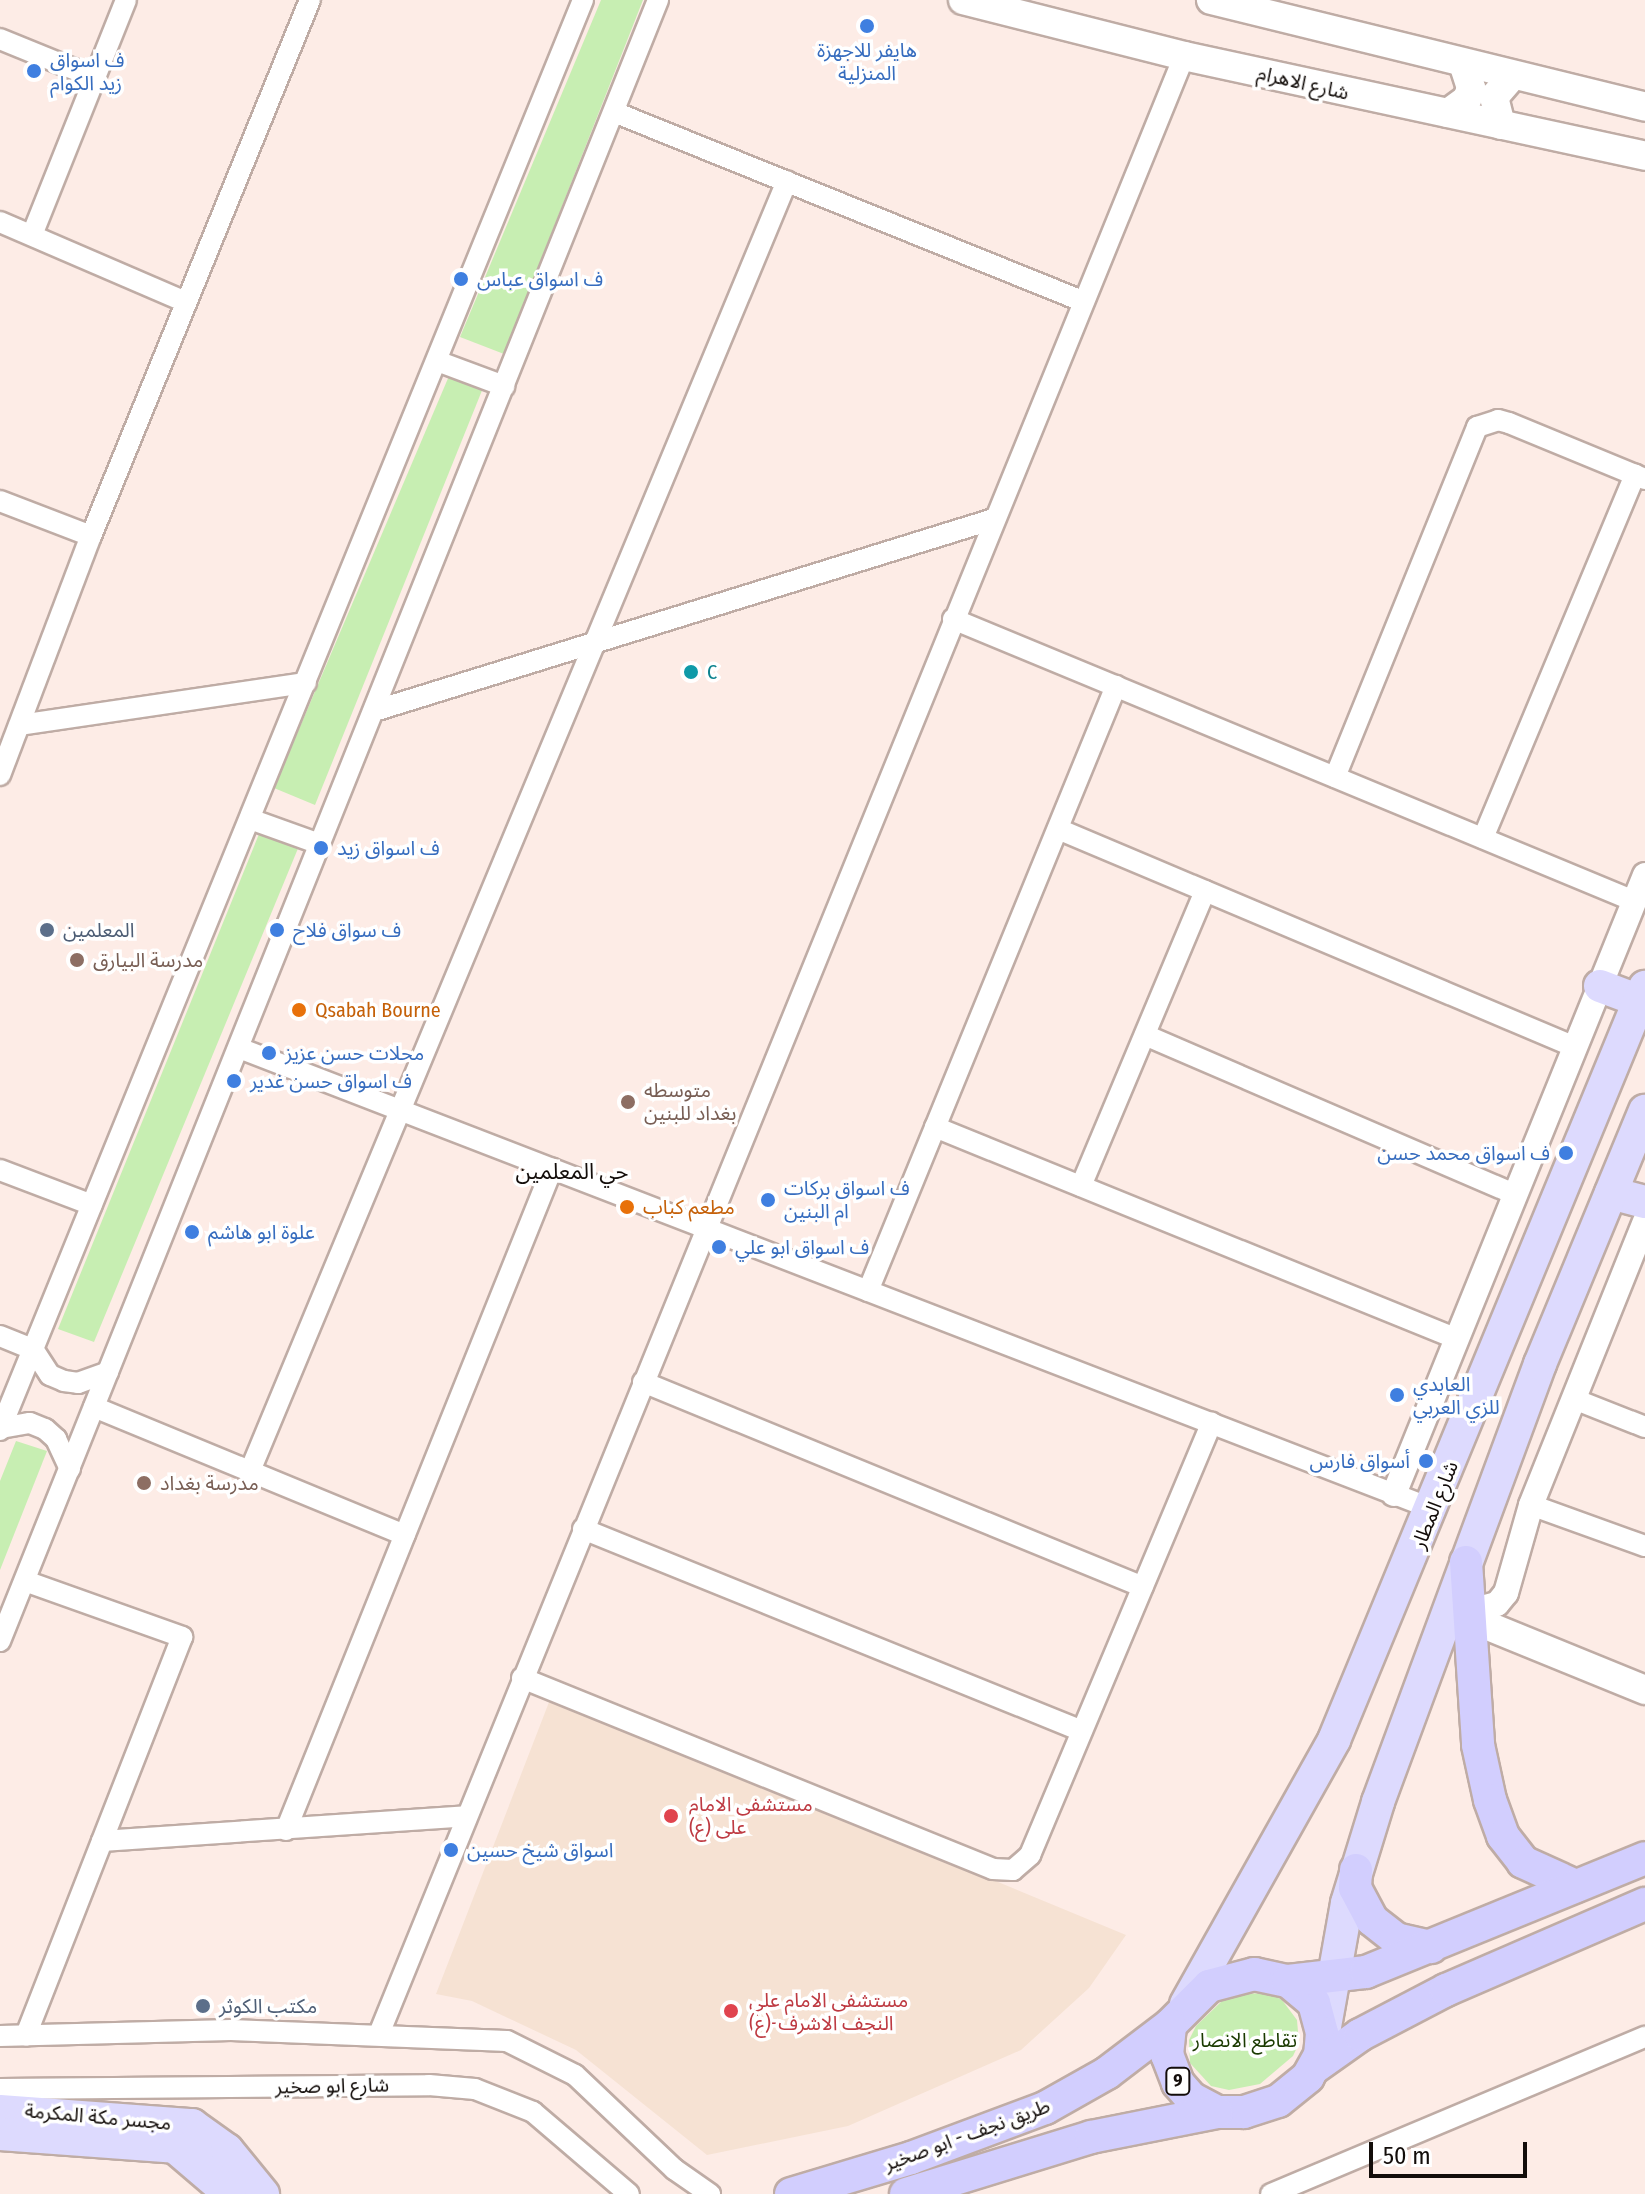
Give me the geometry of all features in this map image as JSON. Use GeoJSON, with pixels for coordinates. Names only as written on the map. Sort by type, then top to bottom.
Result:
{"type":"FeatureCollection","features":[{"type":"Feature","properties":{"kind":"highway"},"geometry":{"type":"LineString","coordinates":[[1466,1562],[1478,1745],[1503,1836],[1535,1870],[1576,1886]]}},
{"type":"Feature","properties":{"kind":"highway","name":"9"},"geometry":{"type":"LineString","coordinates":[[1645,1858],[1431,1947],[1331,1979],[1288,1981],[1237,1975],[1209,1986],[1178,2015],[1167,2055],[1178,2083],[1191,2098],[1217,2112],[1244,2112],[1278,2101],[1319,2056],[1446,1990],[1645,1904]]}},
{"type":"Feature","properties":{"kind":"highway"},"geometry":{"type":"LineString","coordinates":[[1356,1870],[1355,1888],[1372,1920],[1396,1939],[1431,1947]]}},
{"type":"Feature","properties":{"kind":"highway"},"geometry":{"type":"LineString","coordinates":[[1288,1981],[1314,2003],[1319,2056]]}},
{"type":"Feature","properties":{"kind":"highway","name":"طريق نجف - ابو صخير"},"geometry":{"type":"LineString","coordinates":[[791,2194],[911,2158],[1045,2108],[1107,2073],[1178,2015]]}},
{"type":"Feature","properties":{"kind":"highway","name":"طريق نجف - ابو صخير"},"geometry":{"type":"LineString","coordinates":[[906,2194],[1091,2137],[1217,2112]]}},
{"type":"Feature","properties":{"kind":"main road","name":"شارع الاهرام"},"geometry":{"type":"LineString","coordinates":[[963,0],[1184,56],[1645,156]]}},
{"type":"Feature","properties":{"kind":"main road"},"geometry":{"type":"LineString","coordinates":[[1211,0],[1645,107]]}},
{"type":"Feature","properties":{"kind":"main road"},"geometry":{"type":"LineString","coordinates":[[1448,113],[1467,99],[1471,88],[1463,63]]}},
{"type":"Feature","properties":{"kind":"main road"},"geometry":{"type":"LineString","coordinates":[[1501,125],[1494,97],[1513,75]]}},
{"type":"Feature","properties":{"kind":"main road"},"geometry":{"type":"LineString","coordinates":[[1600,986],[1642,994]]}},
{"type":"Feature","properties":{"kind":"main road","name":"شارع المطار"},"geometry":{"type":"LineString","coordinates":[[1178,2015],[1334,1740],[1433,1509],[1642,994]]}},
{"type":"Feature","properties":{"kind":"main road"},"geometry":{"type":"LineString","coordinates":[[1319,2056],[1331,1979],[1356,1870],[1534,1377],[1645,1111]]}},
{"type":"Feature","properties":{"kind":"main road"},"geometry":{"type":"LineString","coordinates":[[1611,1193],[1645,1202]]}},
{"type":"Feature","properties":{"kind":"main road"},"geometry":{"type":"LineString","coordinates":[[1471,1615],[1645,1690]]}},
{"type":"Feature","properties":{"kind":"main road","name":"مجسر مكة المكرمة"},"geometry":{"type":"LineString","coordinates":[[0,2111],[184,2136],[227,2150],[263,2194]]}},
{"type":"Feature","properties":{"kind":"main road","name":"مجسر مكة المكرمة"},"geometry":{"type":"LineString","coordinates":[[0,2134],[184,2136]]}},
{"type":"Feature","properties":{"kind":"main road","name":"مجسر مكة المكرمة"},"geometry":{"type":"LineString","coordinates":[[184,2136],[230,2194]]}},
{"type":"Feature","properties":{"kind":"street"},"geometry":{"type":"LineString","coordinates":[[32,235],[126,0]]}},
{"type":"Feature","properties":{"kind":"street"},"geometry":{"type":"LineString","coordinates":[[2,766],[91,536],[310,0]]}},
{"type":"Feature","properties":{"kind":"street"},"geometry":{"type":"LineString","coordinates":[[0,1429],[583,0]]}},
{"type":"Feature","properties":{"kind":"street"},"geometry":{"type":"LineString","coordinates":[[0,1641],[658,0]]}},
{"type":"Feature","properties":{"kind":"street"},"geometry":{"type":"LineString","coordinates":[[0,39],[93,77]]}},
{"type":"Feature","properties":{"kind":"street"},"geometry":{"type":"LineString","coordinates":[[379,2034],[1184,56]]}},
{"type":"Feature","properties":{"kind":"street"},"geometry":{"type":"LineString","coordinates":[[614,112],[1082,301]]}},
{"type":"Feature","properties":{"kind":"street"},"geometry":{"type":"LineString","coordinates":[[250,1471],[787,181]]}},
{"type":"Feature","properties":{"kind":"street"},"geometry":{"type":"LineString","coordinates":[[0,222],[186,302]]}},
{"type":"Feature","properties":{"kind":"street"},"geometry":{"type":"LineString","coordinates":[[437,361],[504,386]]}},
{"type":"Feature","properties":{"kind":"street"},"geometry":{"type":"LineString","coordinates":[[1335,777],[1477,427],[1498,420],[1509,423],[1640,477],[1483,838]]}},
{"type":"Feature","properties":{"kind":"street"},"geometry":{"type":"LineString","coordinates":[[0,501],[91,536]]}},
{"type":"Feature","properties":{"kind":"street"},"geometry":{"type":"LineString","coordinates":[[374,711],[994,519]]}},
{"type":"Feature","properties":{"kind":"street"},"geometry":{"type":"LineString","coordinates":[[953,619],[1634,901]]}},
{"type":"Feature","properties":{"kind":"street"},"geometry":{"type":"LineString","coordinates":[[20,725],[306,683]]}},
{"type":"Feature","properties":{"kind":"street"},"geometry":{"type":"LineString","coordinates":[[868,1291],[1116,686]]}},
{"type":"Feature","properties":{"kind":"street"},"geometry":{"type":"LineString","coordinates":[[250,819],[320,844]]}},
{"type":"Feature","properties":{"kind":"street"},"geometry":{"type":"LineString","coordinates":[[1058,829],[1575,1047]]}},
{"type":"Feature","properties":{"kind":"street"},"geometry":{"type":"LineString","coordinates":[[1394,1494],[1645,875]]}},
{"type":"Feature","properties":{"kind":"street"},"geometry":{"type":"LineString","coordinates":[[1081,1186],[1205,891]]}},
{"type":"Feature","properties":{"kind":"street"},"geometry":{"type":"LineString","coordinates":[[1145,1035],[1515,1194]]}},
{"type":"Feature","properties":{"kind":"street"},"geometry":{"type":"LineString","coordinates":[[239,1048],[1433,1509]]}},
{"type":"Feature","properties":{"kind":"street"},"geometry":{"type":"LineString","coordinates":[[935,1127],[1457,1339]]}},
{"type":"Feature","properties":{"kind":"street"},"geometry":{"type":"LineString","coordinates":[[286,1830],[552,1169]]}},
{"type":"Feature","properties":{"kind":"street"},"geometry":{"type":"LineString","coordinates":[[0,1170],[92,1205]]}},
{"type":"Feature","properties":{"kind":"street"},"geometry":{"type":"LineString","coordinates":[[1471,1615],[1497,1604],[1506,1593],[1531,1505],[1645,1222]]}},
{"type":"Feature","properties":{"kind":"street"},"geometry":{"type":"LineString","coordinates":[[0,1336],[33,1349],[50,1375],[64,1381],[78,1383],[108,1372]]}},
{"type":"Feature","properties":{"kind":"street"},"geometry":{"type":"LineString","coordinates":[[643,1382],[1143,1587]]}},
{"type":"Feature","properties":{"kind":"street"},"geometry":{"type":"LineString","coordinates":[[1574,1399],[1645,1427]]}},
{"type":"Feature","properties":{"kind":"street"},"geometry":{"type":"LineString","coordinates":[[94,1407],[405,1535]]}},
{"type":"Feature","properties":{"kind":"street"},"geometry":{"type":"LineString","coordinates":[[0,1429],[30,1423],[45,1429],[56,1439],[70,1469]]}},
{"type":"Feature","properties":{"kind":"street"},"geometry":{"type":"LineString","coordinates":[[522,1678],[1004,1871],[1022,1865],[1030,1855],[1212,1423]]}},
{"type":"Feature","properties":{"kind":"street"},"geometry":{"type":"LineString","coordinates":[[1531,1505],[1645,1546]]}},
{"type":"Feature","properties":{"kind":"street"},"geometry":{"type":"LineString","coordinates":[[583,1529],[1082,1731]]}},
{"type":"Feature","properties":{"kind":"street"},"geometry":{"type":"LineString","coordinates":[[25,1581],[182,1637],[26,2036]]}},
{"type":"Feature","properties":{"kind":"street"},"geometry":{"type":"LineString","coordinates":[[102,1841],[466,1816]]}},
{"type":"Feature","properties":{"kind":"street"},"geometry":{"type":"LineString","coordinates":[[0,2036],[231,2030],[484,2036],[532,2049],[575,2075],[674,2169],[710,2194]]}},
{"type":"Feature","properties":{"kind":"street"},"geometry":{"type":"LineString","coordinates":[[1271,2194],[1645,2037]]}},
{"type":"Feature","properties":{"kind":"street","name":"شارع ابو صخير"},"geometry":{"type":"LineString","coordinates":[[0,2089],[429,2085],[475,2089],[533,2112],[629,2194]]}},
{"type":"Feature","properties":{"kind":"shaded area","name":"مستشفی الامام علی (ع)"},"geometry":{"type":"Polygon","coordinates":[[[551,1697],[1126,1935],[1089,1988],[1021,2050],[848,2126],[707,2155],[576,2050],[472,2001],[436,1994],[551,1697]]]}},
{"type":"Feature","properties":{"kind":"green space"},"geometry":{"type":"Polygon","coordinates":[[[601,0],[643,0],[504,354],[460,337],[601,0]]]}},
{"type":"Feature","properties":{"kind":"green space"},"geometry":{"type":"Polygon","coordinates":[[[449,376],[483,388],[315,805],[274,788],[449,376]]]}},
{"type":"Feature","properties":{"kind":"green space"},"geometry":{"type":"Polygon","coordinates":[[[259,834],[299,846],[94,1342],[58,1329],[259,834]]]}},
{"type":"Feature","properties":{"kind":"green space"},"geometry":{"type":"Polygon","coordinates":[[[16,1441],[47,1451],[0,1570],[0,1481],[16,1441]]]}},
{"type":"Feature","properties":{"kind":"green space","name":"تقاطع الانصار"},"geometry":{"type":"Polygon","coordinates":[[[1269,1993],[1282,2000],[1297,2020],[1299,2043],[1293,2056],[1260,2084],[1229,2090],[1211,2086],[1190,2063],[1189,2040],[1196,2026],[1223,2000],[1239,1994],[1269,1993]]]}},
{"type":"Feature","properties":{"kind":"place","name":"هايفر للاجهزة المنزلية"},"geometry":{"type":"Point","coordinates":[867,26]}},
{"type":"Feature","properties":{"kind":"place","name":"ف اسواق زيد الكوام"},"geometry":{"type":"Point","coordinates":[34,71]}},
{"type":"Feature","properties":{"kind":"place","name":"ف اسواق عباس"},"geometry":{"type":"Point","coordinates":[461,279]}},
{"type":"Feature","properties":{"kind":"place","name":"C"},"geometry":{"type":"Point","coordinates":[691,672]}},
{"type":"Feature","properties":{"kind":"place","name":"ف اسواق زيد"},"geometry":{"type":"Point","coordinates":[321,848]}},
{"type":"Feature","properties":{"kind":"place","name":"المعلمين"},"geometry":{"type":"Point","coordinates":[47,930]}},
{"type":"Feature","properties":{"kind":"place","name":"ف سواق فلاح"},"geometry":{"type":"Point","coordinates":[277,930]}},
{"type":"Feature","properties":{"kind":"place","name":"مدرسة البيارق"},"geometry":{"type":"Point","coordinates":[77,960]}},
{"type":"Feature","properties":{"kind":"place","name":"Qsabah Bourne"},"geometry":{"type":"Point","coordinates":[299,1010]}},
{"type":"Feature","properties":{"kind":"place","name":"محلات حسن عزيز"},"geometry":{"type":"Point","coordinates":[269,1053]}},
{"type":"Feature","properties":{"kind":"place","name":"ف اسواق حسن غدير"},"geometry":{"type":"Point","coordinates":[234,1081]}},
{"type":"Feature","properties":{"kind":"place","name":"متوسطه بغداد للبنين"},"geometry":{"type":"Point","coordinates":[628,1102]}},
{"type":"Feature","properties":{"kind":"place","name":"ف اسواق محمد حسن"},"geometry":{"type":"Point","coordinates":[1566,1153]}},
{"type":"Feature","properties":{"kind":"place","name":"ف اسواق بركات ام البنين"},"geometry":{"type":"Point","coordinates":[768,1200]}},
{"type":"Feature","properties":{"kind":"place","name":"مطعم كباب"},"geometry":{"type":"Point","coordinates":[627,1207]}},
{"type":"Feature","properties":{"kind":"place","name":"علوة ابو هاشم"},"geometry":{"type":"Point","coordinates":[192,1232]}},
{"type":"Feature","properties":{"kind":"place","name":"ف اسواق ابو علي"},"geometry":{"type":"Point","coordinates":[719,1247]}},
{"type":"Feature","properties":{"kind":"place","name":"العابدي للزي العربي"},"geometry":{"type":"Point","coordinates":[1397,1395]}},
{"type":"Feature","properties":{"kind":"place","name":"أسواق فارس"},"geometry":{"type":"Point","coordinates":[1426,1461]}},
{"type":"Feature","properties":{"kind":"place","name":"مدرسة بغداد"},"geometry":{"type":"Point","coordinates":[144,1483]}},
{"type":"Feature","properties":{"kind":"place","name":"مستشفی الامام علی (ع)"},"geometry":{"type":"Point","coordinates":[671,1816]}},
{"type":"Feature","properties":{"kind":"place","name":"اسواق شيخ حسين"},"geometry":{"type":"Point","coordinates":[451,1850]}},
{"type":"Feature","properties":{"kind":"place","name":"مكتب الكوثر"},"geometry":{"type":"Point","coordinates":[203,2006]}},
{"type":"Feature","properties":{"kind":"place","name":"مستشفى الامام علي (ع)-النجف الاشرف"},"geometry":{"type":"Point","coordinates":[731,2011]}},
{"type":"Feature","properties":{"kind":"district","name":"حي المعلمين"},"geometry":{"type":"Point","coordinates":[572,1172]}}]}
